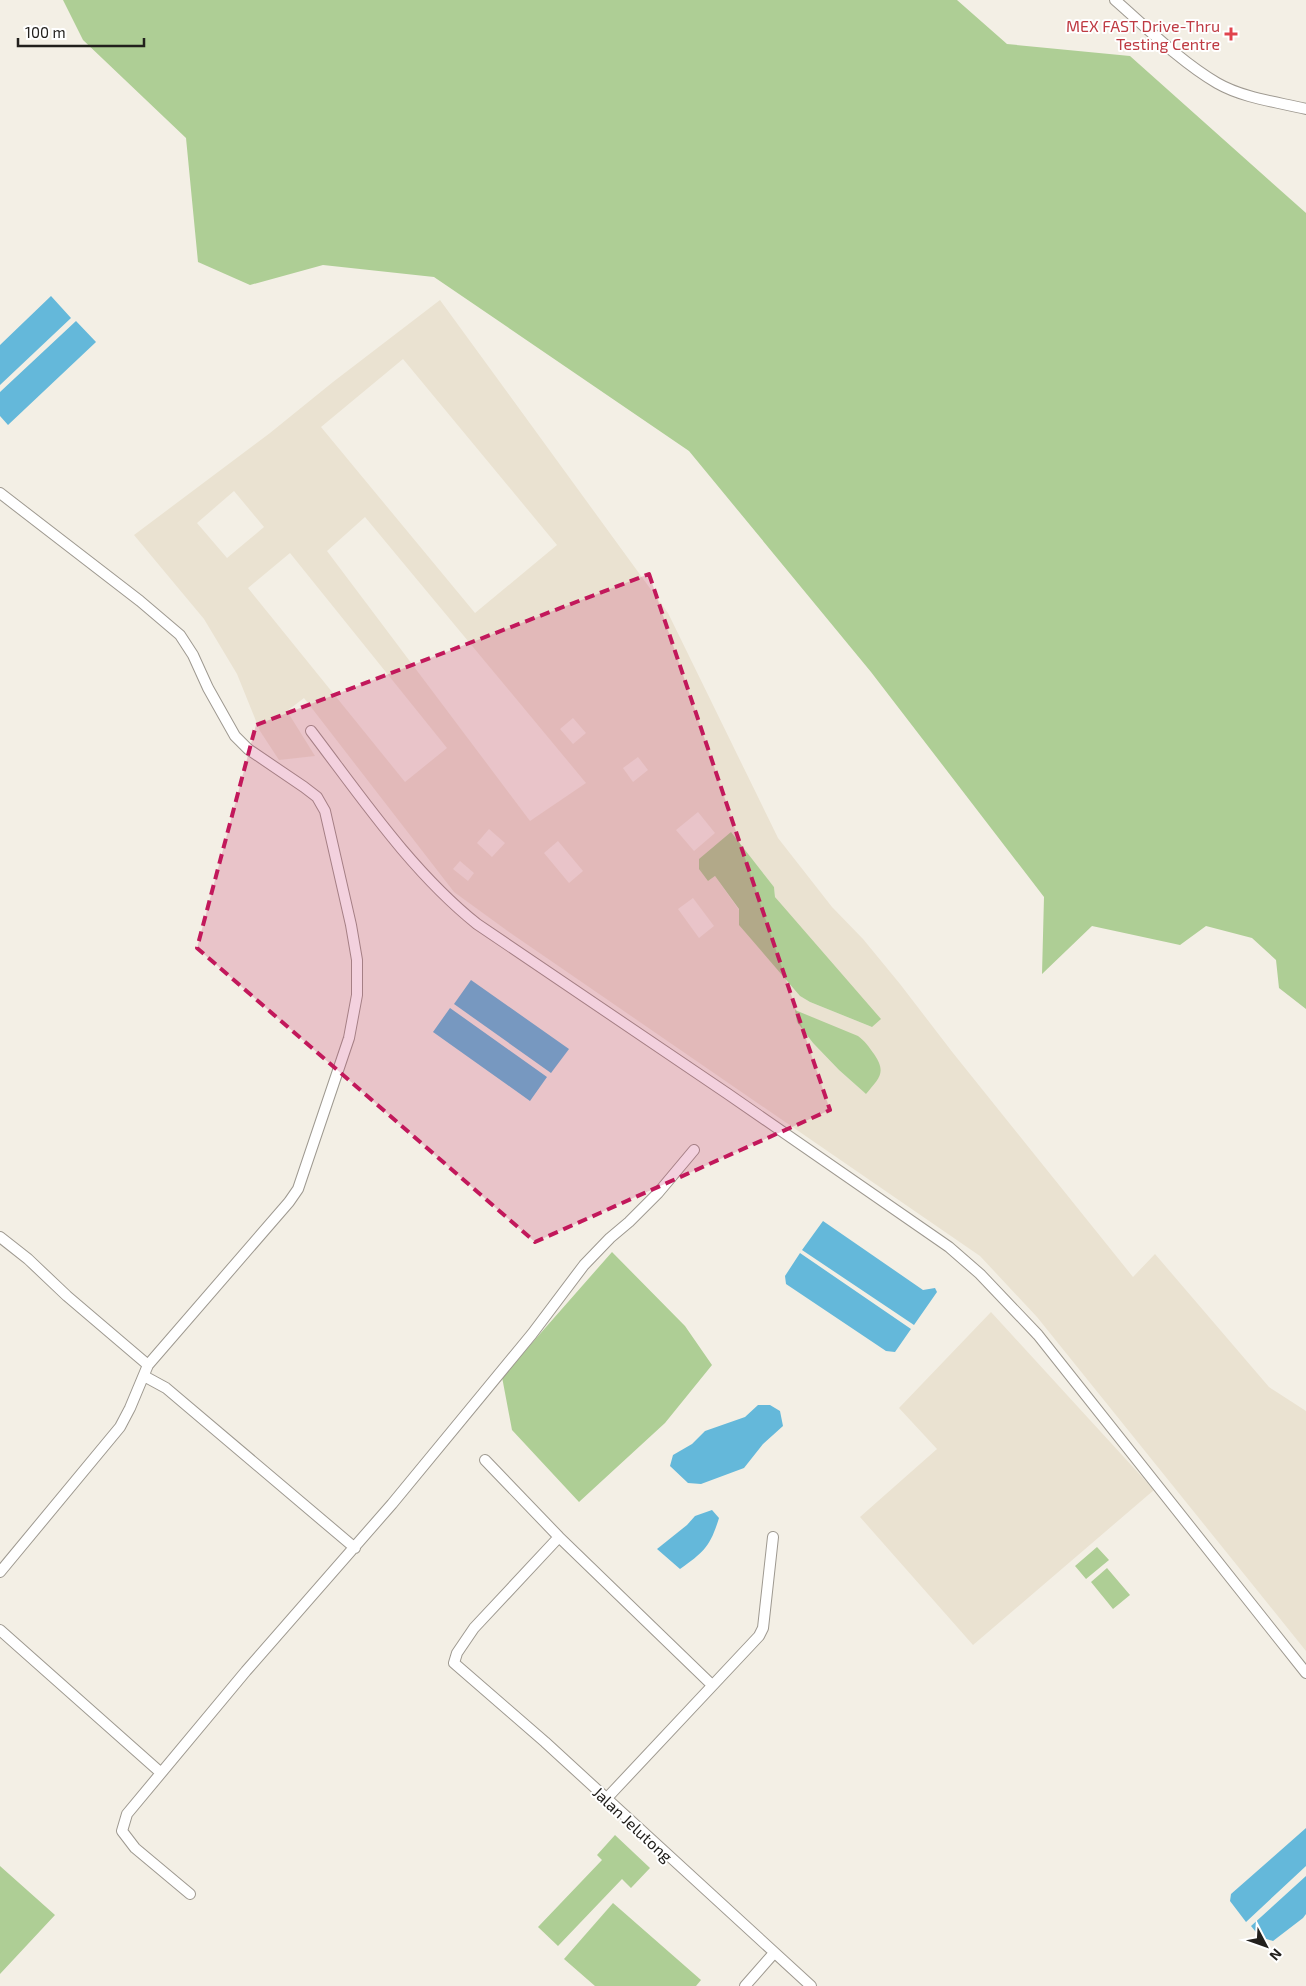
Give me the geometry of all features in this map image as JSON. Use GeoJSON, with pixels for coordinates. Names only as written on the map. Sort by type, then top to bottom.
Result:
{"type":"FeatureCollection","features":[{"type":"Feature","properties":{"kind":"street"},"geometry":{"type":"LineString","coordinates":[[1115,0],[1196,69],[1218,84],[1251,97],[1306,109]]}},
{"type":"Feature","properties":{"kind":"street"},"geometry":{"type":"LineString","coordinates":[[0,493],[140,601],[180,635],[193,655],[208,688],[236,736],[248,749],[316,797],[325,811],[329,825],[357,960],[357,994],[349,1038],[298,1189],[289,1202],[148,1366],[120,1427],[0,1572]]}},
{"type":"Feature","properties":{"kind":"street"},"geometry":{"type":"LineString","coordinates":[[311,731],[410,857],[456,908],[772,1123],[949,1247],[980,1274],[1038,1335],[1306,1674]]}},
{"type":"Feature","properties":{"kind":"street"},"geometry":{"type":"LineString","coordinates":[[190,1894],[135,1848],[122,1831],[127,1814],[248,1668],[354,1548],[526,1341],[584,1265],[658,1193],[694,1150]]}},
{"type":"Feature","properties":{"kind":"street"},"geometry":{"type":"LineString","coordinates":[[0,1237],[28,1259],[148,1366]]}},
{"type":"Feature","properties":{"kind":"street"},"geometry":{"type":"LineString","coordinates":[[144,1376],[166,1388],[354,1548]]}},
{"type":"Feature","properties":{"kind":"street"},"geometry":{"type":"LineString","coordinates":[[485,1460],[559,1537],[712,1685]]}},
{"type":"Feature","properties":{"kind":"street","name":"Jalan Jelutong"},"geometry":{"type":"LineString","coordinates":[[559,1537],[474,1628],[462,1644],[454,1663],[545,1742],[811,1986]]}},
{"type":"Feature","properties":{"kind":"street"},"geometry":{"type":"LineString","coordinates":[[606,1799],[712,1685],[754,1644],[763,1628],[773,1537]]}},
{"type":"Feature","properties":{"kind":"street"},"geometry":{"type":"LineString","coordinates":[[0,1630],[160,1772]]}},
{"type":"Feature","properties":{"kind":"street"},"geometry":{"type":"LineString","coordinates":[[745,1986],[774,1953]]}},
{"type":"Feature","properties":{"kind":"highlighted area"},"geometry":{"type":"Polygon","coordinates":[[[649,574],[830,1110],[535,1242],[197,948],[256,725],[649,574]]]}},
{"type":"Feature","properties":{"kind":"shaded area"},"geometry":{"type":"Polygon","coordinates":[[[440,300],[668,613],[778,838],[832,907],[863,939],[900,984],[1133,1277],[1155,1254],[1269,1387],[1306,1411],[1306,1651],[1037,1317],[980,1256],[509,932],[454,892],[304,698],[287,711],[315,756],[279,760],[260,731],[237,674],[204,619],[134,535],[270,433],[440,300]],[[403,359],[321,427],[475,613],[557,545],[403,359]],[[234,491],[197,523],[227,558],[264,527],[234,491]],[[365,517],[327,551],[530,821],[586,783],[365,517]],[[290,553],[248,588],[405,782],[447,748],[290,553]],[[573,718],[560,729],[573,744],[586,733],[573,718]],[[638,757],[623,768],[633,782],[648,770],[638,757]],[[698,812],[676,830],[694,851],[715,833],[698,812]],[[489,829],[477,843],[492,857],[505,843],[489,829]],[[731,833],[708,881],[715,876],[800,996],[810,1002],[872,1027],[775,897],[774,887],[731,833]],[[558,841],[544,853],[569,883],[583,871],[558,841]],[[460,861],[453,869],[468,881],[474,873],[460,861]],[[693,898],[678,909],[699,938],[714,926],[693,898]],[[796,1010],[797,1022],[813,1043],[866,1094],[796,1010]]]}},
{"type":"Feature","properties":{"kind":"shaded area"},"geometry":{"type":"Polygon","coordinates":[[[991,1312],[1154,1490],[973,1645],[860,1517],[937,1449],[899,1408],[991,1312]]]}},
{"type":"Feature","properties":{"kind":"green space"},"geometry":{"type":"Polygon","coordinates":[[[63,0],[957,0],[1007,44],[1130,56],[1306,213],[1306,1009],[1279,988],[1276,960],[1252,938],[1206,926],[1180,945],[1092,926],[1042,974],[1044,897],[871,672],[689,451],[434,277],[323,265],[250,285],[198,262],[186,138],[83,40],[63,0]]]}},
{"type":"Feature","properties":{"kind":"green space"},"geometry":{"type":"Polygon","coordinates":[[[731,832],[774,887],[775,897],[881,1019],[872,1027],[810,1002],[800,996],[739,925],[739,909],[715,876],[708,881],[699,869],[699,859],[731,832]]]}},
{"type":"Feature","properties":{"kind":"green space"},"geometry":{"type":"Polygon","coordinates":[[[795,1010],[858,1036],[867,1044],[878,1061],[881,1071],[878,1079],[866,1094],[813,1043],[797,1022],[795,1010]]]}},
{"type":"Feature","properties":{"kind":"green space"},"geometry":{"type":"Polygon","coordinates":[[[612,1252],[685,1326],[712,1365],[665,1423],[579,1502],[512,1430],[502,1377],[612,1252]]]}},
{"type":"Feature","properties":{"kind":"green space"},"geometry":{"type":"Polygon","coordinates":[[[1097,1547],[1109,1560],[1086,1579],[1075,1566],[1097,1547]]]}},
{"type":"Feature","properties":{"kind":"green space"},"geometry":{"type":"Polygon","coordinates":[[[1107,1568],[1130,1595],[1113,1609],[1091,1582],[1107,1568]]]}},
{"type":"Feature","properties":{"kind":"green space"},"geometry":{"type":"Polygon","coordinates":[[[615,1835],[650,1868],[631,1888],[622,1879],[558,1946],[538,1927],[602,1860],[597,1855],[615,1835]]]}},
{"type":"Feature","properties":{"kind":"green space"},"geometry":{"type":"Polygon","coordinates":[[[0,1866],[55,1915],[0,1974],[0,1866]]]}},
{"type":"Feature","properties":{"kind":"green space"},"geometry":{"type":"Polygon","coordinates":[[[613,1903],[701,1980],[696,1986],[595,1986],[564,1959],[613,1903]]]}},
{"type":"Feature","properties":{"kind":"water"},"geometry":{"type":"Polygon","coordinates":[[[51,296],[71,318],[0,385],[0,345],[51,296]]]}},
{"type":"Feature","properties":{"kind":"water"},"geometry":{"type":"Polygon","coordinates":[[[76,321],[96,342],[8,425],[0,416],[0,392],[76,321]]]}},
{"type":"Feature","properties":{"kind":"water"},"geometry":{"type":"Polygon","coordinates":[[[471,980],[569,1049],[551,1073],[454,1004],[471,980]]]}},
{"type":"Feature","properties":{"kind":"water"},"geometry":{"type":"Polygon","coordinates":[[[450,1008],[547,1077],[530,1101],[433,1032],[450,1008]]]}},
{"type":"Feature","properties":{"kind":"water"},"geometry":{"type":"Polygon","coordinates":[[[823,1221],[923,1290],[935,1288],[937,1292],[914,1325],[802,1250],[823,1221]]]}},
{"type":"Feature","properties":{"kind":"water"},"geometry":{"type":"Polygon","coordinates":[[[800,1253],[911,1329],[895,1352],[886,1351],[786,1284],[785,1276],[800,1253]]]}},
{"type":"Feature","properties":{"kind":"water"},"geometry":{"type":"Polygon","coordinates":[[[758,1405],[770,1405],[780,1411],[783,1426],[763,1444],[744,1468],[701,1484],[688,1483],[670,1466],[673,1455],[692,1444],[705,1431],[745,1417],[758,1405]]]}},
{"type":"Feature","properties":{"kind":"water"},"geometry":{"type":"Polygon","coordinates":[[[712,1510],[719,1518],[709,1542],[701,1553],[680,1569],[657,1549],[687,1525],[695,1516],[712,1510]]]}},
{"type":"Feature","properties":{"kind":"water"},"geometry":{"type":"Polygon","coordinates":[[[1306,1828],[1306,1866],[1246,1922],[1230,1901],[1231,1894],[1306,1828]]]}},
{"type":"Feature","properties":{"kind":"water"},"geometry":{"type":"Polygon","coordinates":[[[1306,1876],[1306,1914],[1303,1918],[1273,1941],[1260,1937],[1251,1926],[1306,1876]]]}},
{"type":"Feature","properties":{"kind":"place","name":"MEX FAST Drive-Thru Testing Centre"},"geometry":{"type":"Point","coordinates":[1231,34]}}]}
